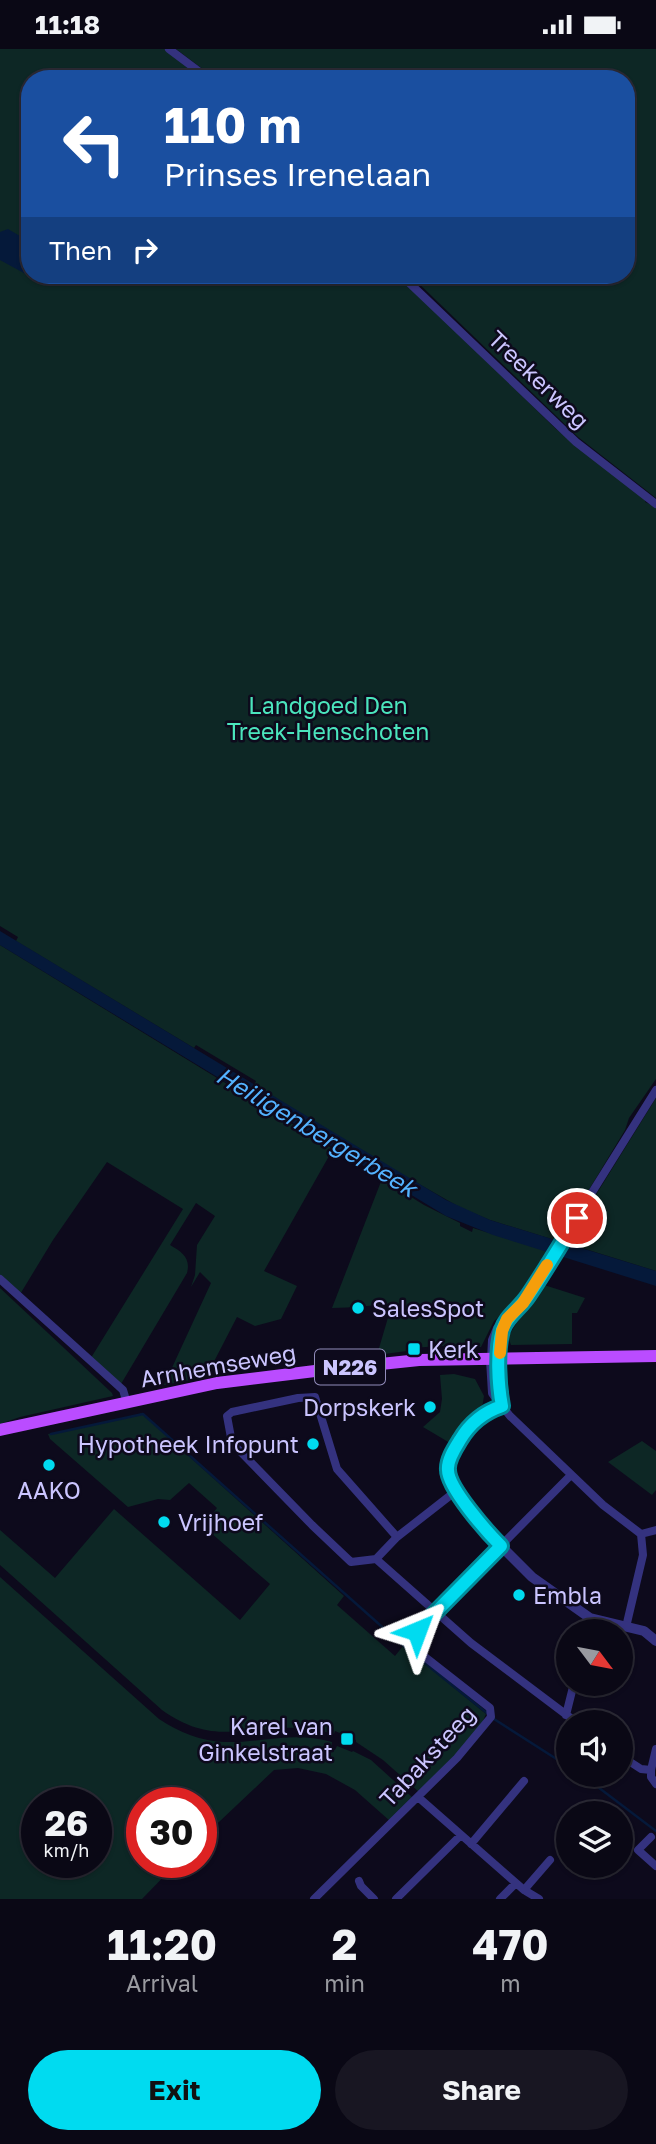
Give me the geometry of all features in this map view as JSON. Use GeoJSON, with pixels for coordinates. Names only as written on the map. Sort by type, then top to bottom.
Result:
{"type":"FeatureCollection","features":[{"type":"Feature","properties":{"kind":"main road","name":"Arnhemseweg"},"geometry":{"type":"LineString","coordinates":[[0,1430],[217,1383],[323,1370],[419,1360],[656,1356]]}},
{"type":"Feature","properties":{"kind":"street"},"geometry":{"type":"LineString","coordinates":[[169,49],[197,70]]}},
{"type":"Feature","properties":{"kind":"street","name":"Treekerweg"},"geometry":{"type":"LineString","coordinates":[[410,284],[576,442],[656,504]]}},
{"type":"Feature","properties":{"kind":"street"},"geometry":{"type":"LineString","coordinates":[[628,1619],[643,1555],[640,1534],[603,1505],[502,1406],[493,1393],[494,1332],[523,1303],[656,1090]]}},
{"type":"Feature","properties":{"kind":"street"},"geometry":{"type":"LineString","coordinates":[[0,1279],[123,1390],[127,1402]]}},
{"type":"Feature","properties":{"kind":"street"},"geometry":{"type":"LineString","coordinates":[[397,1537],[337,1469],[314,1397],[232,1412],[227,1420],[232,1443],[351,1562],[376,1559],[397,1537],[456,1491]]}},
{"type":"Feature","properties":{"kind":"street"},"geometry":{"type":"LineString","coordinates":[[502,1406],[479,1418],[462,1436],[447,1468],[450,1482],[501,1546],[533,1577],[590,1619]]}},
{"type":"Feature","properties":{"kind":"street"},"geometry":{"type":"LineString","coordinates":[[436,1611],[571,1475]]}},
{"type":"Feature","properties":{"kind":"street"},"geometry":{"type":"LineString","coordinates":[[640,1534],[656,1530]]}},
{"type":"Feature","properties":{"kind":"street"},"geometry":{"type":"LineString","coordinates":[[376,1559],[471,1643],[561,1710]]}},
{"type":"Feature","properties":{"kind":"street","name":"Tabaksteeg"},"geometry":{"type":"LineString","coordinates":[[314,1899],[467,1747],[492,1715],[490,1709],[414,1647],[414,1635],[436,1611]]}},
{"type":"Feature","properties":{"kind":"street"},"geometry":{"type":"LineString","coordinates":[[634,1628],[644,1631],[656,1641]]}},
{"type":"Feature","properties":{"kind":"street"},"geometry":{"type":"LineString","coordinates":[[656,1749],[651,1770],[651,1777],[656,1784]]}},
{"type":"Feature","properties":{"kind":"street"},"geometry":{"type":"LineString","coordinates":[[633,1764],[640,1769],[651,1770]]}},
{"type":"Feature","properties":{"kind":"street"},"geometry":{"type":"LineString","coordinates":[[471,1844],[524,1781]]}},
{"type":"Feature","properties":{"kind":"street"},"geometry":{"type":"LineString","coordinates":[[418,1797],[524,1890],[539,1899]]}},
{"type":"Feature","properties":{"kind":"street"},"geometry":{"type":"LineString","coordinates":[[396,1899],[461,1835]]}},
{"type":"Feature","properties":{"kind":"street"},"geometry":{"type":"LineString","coordinates":[[650,1837],[638,1850],[656,1866]]}},
{"type":"Feature","properties":{"kind":"street"},"geometry":{"type":"LineString","coordinates":[[524,1890],[550,1860]]}},
{"type":"Feature","properties":{"kind":"street"},"geometry":{"type":"LineString","coordinates":[[359,1881],[360,1886],[374,1899]]}},
{"type":"Feature","properties":{"kind":"street"},"geometry":{"type":"LineString","coordinates":[[500,1899],[516,1883]]}},
{"type":"Feature","properties":{"kind":"green space","name":"Landgoed Den Treek-Henschoten"},"geometry":{"type":"Polygon","coordinates":[[[0,49],[165,49],[192,70],[21,70],[21,284],[407,284],[556,429],[646,500],[645,502],[656,507],[656,1079],[629,1118],[625,1130],[558,1241],[461,1208],[254,1085],[256,1081],[196,1045],[194,1048],[16,941],[18,937],[0,926],[0,49]]]}},
{"type":"Feature","properties":{"kind":"green space"},"geometry":{"type":"Polygon","coordinates":[[[176,49],[656,49],[656,498],[578,437],[419,284],[635,284],[635,70],[204,70],[176,49]]]}},
{"type":"Feature","properties":{"kind":"green space"},"geometry":{"type":"Polygon","coordinates":[[[0,945],[333,1149],[264,1271],[297,1286],[281,1319],[255,1326],[237,1317],[206,1377],[164,1385],[211,1283],[200,1272],[191,1287],[195,1275],[197,1245],[215,1216],[196,1203],[170,1245],[184,1256],[188,1263],[187,1273],[118,1389],[89,1361],[183,1209],[107,1162],[53,1240],[19,1296],[0,1279],[0,945]]]}},
{"type":"Feature","properties":{"kind":"green space"},"geometry":{"type":"Polygon","coordinates":[[[656,1098],[656,1271],[566,1243],[656,1098]]]}},
{"type":"Feature","properties":{"kind":"green space"},"geometry":{"type":"Polygon","coordinates":[[[382,1179],[472,1232],[473,1228],[551,1252],[511,1306],[494,1321],[481,1347],[461,1345],[409,1348],[407,1351],[377,1355],[392,1304],[332,1308],[382,1179]]]}},
{"type":"Feature","properties":{"kind":"green space"},"geometry":{"type":"Polygon","coordinates":[[[541,1284],[585,1298],[577,1313],[572,1313],[572,1344],[511,1345],[508,1337],[541,1284]]]}},
{"type":"Feature","properties":{"kind":"green space"},"geometry":{"type":"Polygon","coordinates":[[[0,1288],[112,1393],[113,1396],[0,1424],[0,1288]]]}},
{"type":"Feature","properties":{"kind":"green space"},"geometry":{"type":"Polygon","coordinates":[[[454,1374],[475,1379],[484,1396],[482,1408],[450,1443],[423,1427],[440,1412],[440,1375],[454,1374]]]}},
{"type":"Feature","properties":{"kind":"green space"},"geometry":{"type":"Polygon","coordinates":[[[141,1413],[344,1596],[337,1605],[395,1656],[403,1646],[486,1714],[478,1732],[419,1792],[356,1740],[335,1731],[334,1734],[291,1728],[221,1732],[193,1727],[178,1720],[162,1710],[0,1565],[0,1530],[55,1578],[114,1509],[240,1620],[270,1584],[203,1526],[217,1508],[189,1483],[170,1500],[158,1499],[128,1507],[50,1439],[48,1434],[141,1413]]]}},
{"type":"Feature","properties":{"kind":"green space"},"geometry":{"type":"Polygon","coordinates":[[[642,1441],[656,1451],[656,1490],[652,1495],[608,1462],[642,1441]]]}},
{"type":"Feature","properties":{"kind":"green space"},"geometry":{"type":"Polygon","coordinates":[[[0,1577],[159,1719],[174,1728],[198,1738],[215,1741],[304,1737],[332,1742],[331,1749],[335,1750],[337,1746],[371,1760],[413,1798],[390,1821],[355,1790],[326,1774],[298,1768],[274,1770],[217,1824],[217,1787],[126,1787],[126,1878],[162,1878],[142,1899],[0,1899],[0,1577]]]}},
{"type":"Feature","properties":{"kind":"water"},"geometry":{"type":"Polygon","coordinates":[[[8,229],[21,237],[21,271],[0,260],[0,232],[8,229]]]}},
{"type":"Feature","properties":{"kind":"water","name":"Heiligenbergerbeek"},"geometry":{"type":"Polygon","coordinates":[[[0,931],[446,1200],[490,1220],[656,1271],[656,1286],[493,1235],[446,1216],[0,945],[0,931]]]}},
{"type":"Feature","properties":{"kind":"waterway"},"geometry":{"type":"LineString","coordinates":[[51,1434],[143,1414],[407,1649]]}},
{"type":"Feature","properties":{"kind":"waterway"},"geometry":{"type":"LineString","coordinates":[[411,1652],[487,1713]]}},
{"type":"Feature","properties":{"kind":"waterway"},"geometry":{"type":"LineString","coordinates":[[494,1719],[556,1759]]}},
{"type":"Feature","properties":{"kind":"waterway"},"geometry":{"type":"LineString","coordinates":[[598,1787],[656,1831]]}},
{"type":"Feature","properties":{"kind":"slow traffic"},"geometry":{"type":"LineString","coordinates":[[500,1353],[502,1331],[507,1319],[523,1303],[547,1265]]}},
{"type":"Feature","properties":{"kind":"place","name":"SalesSpot"},"geometry":{"type":"Point","coordinates":[358,1308]}},
{"type":"Feature","properties":{"kind":"place","name":"Kerk"},"geometry":{"type":"Point","coordinates":[414,1349]}},
{"type":"Feature","properties":{"kind":"place","name":"Dorpskerk"},"geometry":{"type":"Point","coordinates":[430,1407]}},
{"type":"Feature","properties":{"kind":"place","name":"Hypotheek Infopunt"},"geometry":{"type":"Point","coordinates":[313,1444]}},
{"type":"Feature","properties":{"kind":"place","name":"AAKO"},"geometry":{"type":"Point","coordinates":[49,1465]}},
{"type":"Feature","properties":{"kind":"place","name":"Vrijhoef"},"geometry":{"type":"Point","coordinates":[164,1522]}},
{"type":"Feature","properties":{"kind":"place","name":"Embla"},"geometry":{"type":"Point","coordinates":[519,1595]}},
{"type":"Feature","properties":{"kind":"place","name":"Karel van Ginkelstraat"},"geometry":{"type":"Point","coordinates":[347,1739]}},
{"type":"Feature","properties":{"kind":"route"},"geometry":{"type":"LineString","coordinates":[[417,1631],[501,1546],[453,1487],[447,1468],[462,1436],[479,1418],[502,1406],[499,1390],[502,1331],[507,1319],[517,1311],[577,1218]]}}]}
